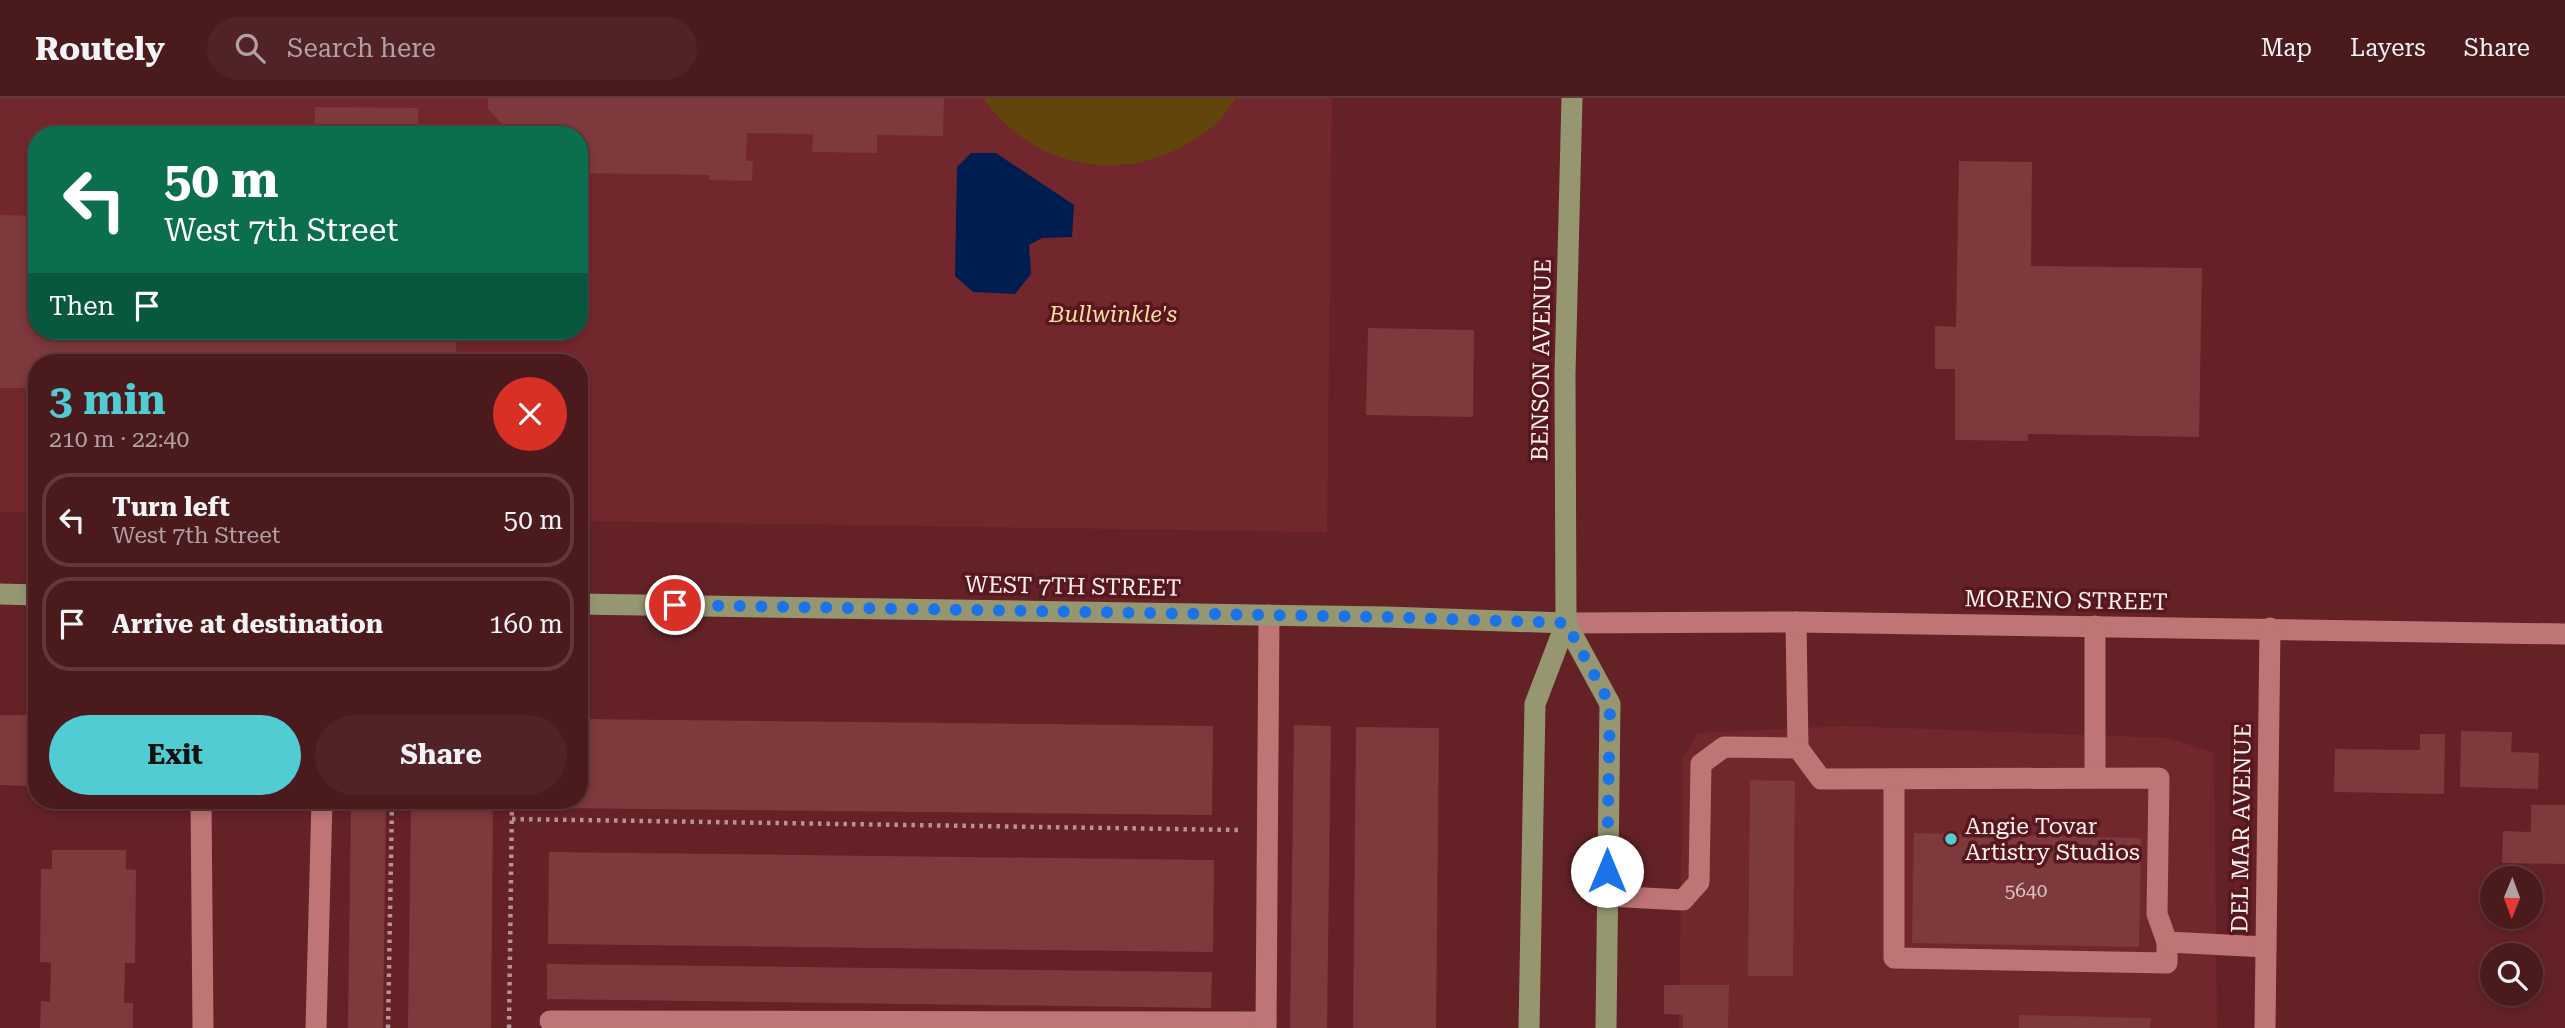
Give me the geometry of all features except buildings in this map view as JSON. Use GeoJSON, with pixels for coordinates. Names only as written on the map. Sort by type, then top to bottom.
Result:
{"type":"FeatureCollection","features":[{"type":"Feature","properties":{"kind":"main road","name":"BENSON AVENUE"},"geometry":{"type":"LineString","coordinates":[[1529,1028],[1535,704],[1566,623],[1565,374],[1572,98]]}},
{"type":"Feature","properties":{"kind":"main road"},"geometry":{"type":"LineString","coordinates":[[0,594],[28,595]]}},
{"type":"Feature","properties":{"kind":"main road","name":"WEST 7TH STREET"},"geometry":{"type":"LineString","coordinates":[[588,604],[1269,615],[1566,623]]}},
{"type":"Feature","properties":{"kind":"main road","name":"BENSON AVENUE"},"geometry":{"type":"LineString","coordinates":[[1566,623],[1610,704],[1606,1028]]}},
{"type":"Feature","properties":{"kind":"street"},"geometry":{"type":"LineString","coordinates":[[550,1021],[1266,1025],[1269,615]]}},
{"type":"Feature","properties":{"kind":"street","name":"MORENO STREET"},"geometry":{"type":"LineString","coordinates":[[1566,623],[1796,622],[2565,634]]}},
{"type":"Feature","properties":{"kind":"street"},"geometry":{"type":"LineString","coordinates":[[1796,622],[1798,748],[1821,779],[2159,778],[2158,914],[2167,942],[2167,963],[1894,958],[1894,779]]}},
{"type":"Feature","properties":{"kind":"street"},"geometry":{"type":"LineString","coordinates":[[2095,626],[2095,778]]}},
{"type":"Feature","properties":{"kind":"street","name":"DEL MAR AVENUE"},"geometry":{"type":"LineString","coordinates":[[2265,1028],[2270,628]]}},
{"type":"Feature","properties":{"kind":"street"},"geometry":{"type":"LineString","coordinates":[[1607,897],[1683,900],[1699,882],[1701,764],[1724,747],[1798,748]]}},
{"type":"Feature","properties":{"kind":"street"},"geometry":{"type":"LineString","coordinates":[[201,809],[203,1028]]}},
{"type":"Feature","properties":{"kind":"street"},"geometry":{"type":"LineString","coordinates":[[316,1028],[322,809]]}},
{"type":"Feature","properties":{"kind":"street"},"geometry":{"type":"LineString","coordinates":[[2167,942],[2266,947]]}},
{"type":"Feature","properties":{"kind":"path"},"geometry":{"type":"LineString","coordinates":[[388,1028],[392,809]]}},
{"type":"Feature","properties":{"kind":"path"},"geometry":{"type":"LineString","coordinates":[[509,1028],[512,809]]}},
{"type":"Feature","properties":{"kind":"path"},"geometry":{"type":"LineString","coordinates":[[512,819],[1269,831]]}},
{"type":"Feature","properties":{"kind":"shaded area","name":"Bullwinkle's"},"geometry":{"type":"Polygon","coordinates":[[[0,98],[1332,98],[1327,532],[588,521],[588,354],[28,354],[28,513],[0,512],[0,98]]]}},
{"type":"Feature","properties":{"kind":"shaded area"},"geometry":{"type":"Polygon","coordinates":[[[983,98],[1236,98],[1216,124],[1183,146],[1153,159],[1122,165],[1091,164],[1061,157],[1032,144],[1006,124],[983,98]]]}},
{"type":"Feature","properties":{"kind":"shaded area"},"geometry":{"type":"Polygon","coordinates":[[[1845,726],[2168,738],[2214,753],[2217,1028],[1679,1028],[1683,757],[1698,733],[1845,726]]]}},
{"type":"Feature","properties":{"kind":"water"},"geometry":{"type":"Polygon","coordinates":[[[971,153],[996,153],[1074,205],[1072,237],[1042,238],[1029,245],[1031,274],[1015,294],[973,292],[955,276],[957,167],[971,153]]]}},
{"type":"Feature","properties":{"kind":"place","name":"Angie Tovar Artistry Studios"},"geometry":{"type":"Point","coordinates":[1951,839]}},
{"type":"Feature","properties":{"kind":"route"},"geometry":{"type":"LineString","coordinates":[[675,605],[1386,617],[1566,623],[1610,704],[1607,871]]}}]}
